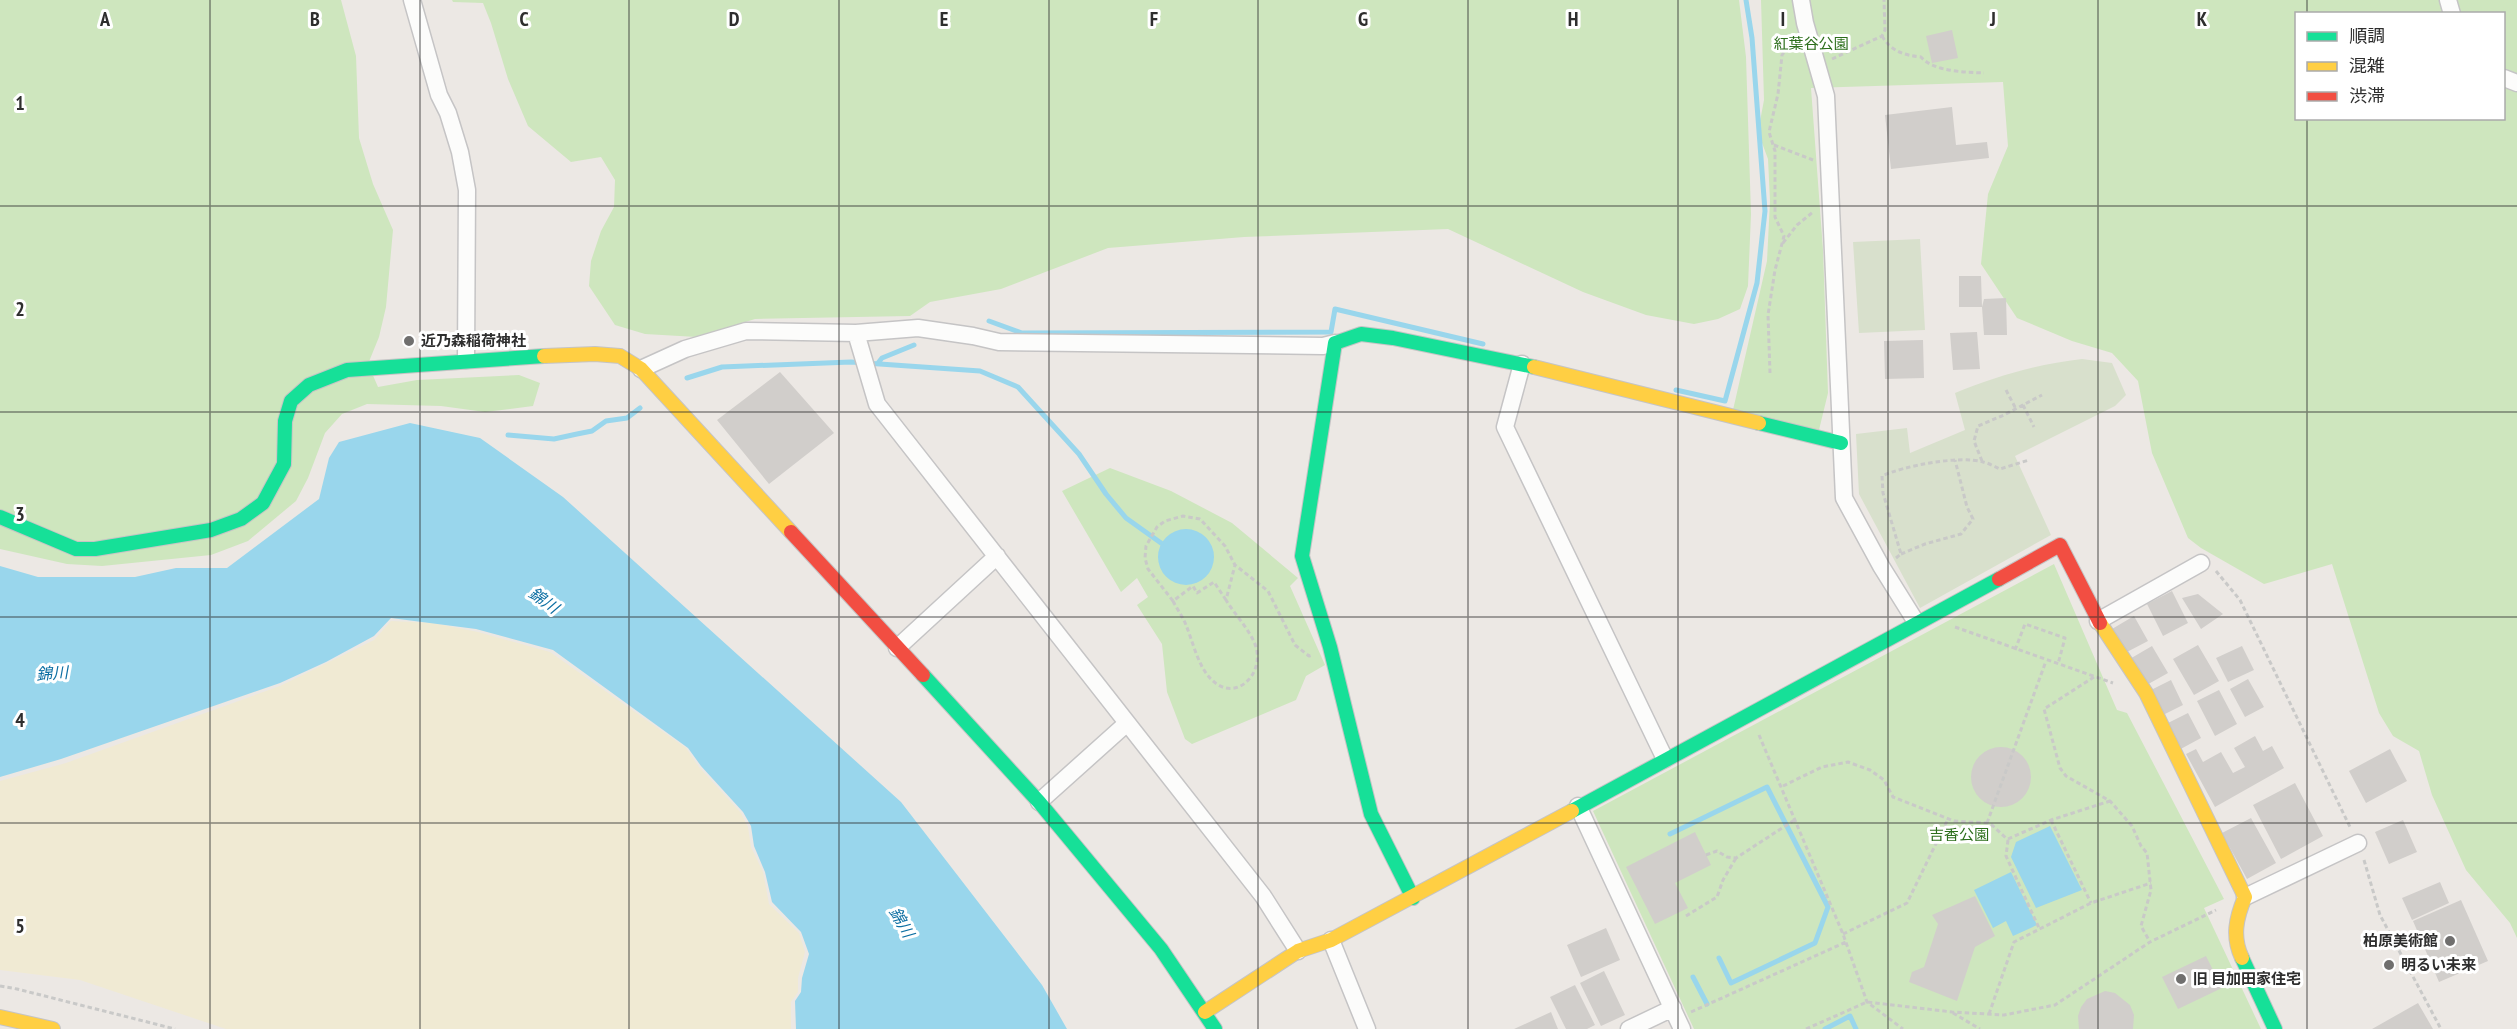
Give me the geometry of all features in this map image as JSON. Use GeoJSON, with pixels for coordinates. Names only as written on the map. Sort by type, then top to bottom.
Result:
{"type":"FeatureCollection","features":[{"type":"Feature","properties":{"kind":"street"},"geometry":{"type":"LineString","coordinates":[[412,0],[439,95],[448,113],[460,152],[467,190],[466,360]]}},
{"type":"Feature","properties":{"kind":"street"},"geometry":{"type":"LineString","coordinates":[[1801,0],[1805,23],[1826,96],[1844,498],[1881,566],[1916,622]]}},
{"type":"Feature","properties":{"kind":"street"},"geometry":{"type":"LineString","coordinates":[[641,369],[686,349],[746,331],[856,333],[918,328],[999,342],[1323,346],[1360,334],[1394,338],[1522,364],[1841,443]]}},
{"type":"Feature","properties":{"kind":"street"},"geometry":{"type":"LineString","coordinates":[[856,333],[877,404],[1263,896],[1298,951]]}},
{"type":"Feature","properties":{"kind":"street"},"geometry":{"type":"LineString","coordinates":[[1335,343],[1302,556],[1330,647],[1371,814],[1413,898]]}},
{"type":"Feature","properties":{"kind":"street"},"geometry":{"type":"LineString","coordinates":[[0,517],[76,549],[95,549],[211,530],[241,519],[263,503],[284,464],[285,421],[291,401],[309,385],[347,370],[466,360],[595,354],[620,356],[641,369],[1039,802],[1161,949],[1215,1029]]}},
{"type":"Feature","properties":{"kind":"street"},"geometry":{"type":"LineString","coordinates":[[1522,364],[1505,427],[1665,759]]}},
{"type":"Feature","properties":{"kind":"street"},"geometry":{"type":"LineString","coordinates":[[1205,1012],[1298,951],[1330,940],[1413,898],[2060,544],[2098,621],[2146,693],[2245,897]]}},
{"type":"Feature","properties":{"kind":"street"},"geometry":{"type":"LineString","coordinates":[[897,648],[997,556]]}},
{"type":"Feature","properties":{"kind":"street"},"geometry":{"type":"LineString","coordinates":[[2098,621],[2201,563]]}},
{"type":"Feature","properties":{"kind":"street"},"geometry":{"type":"LineString","coordinates":[[1039,802],[1126,724]]}},
{"type":"Feature","properties":{"kind":"street"},"geometry":{"type":"LineString","coordinates":[[1578,806],[1677,1019],[1629,1029]]}},
{"type":"Feature","properties":{"kind":"street"},"geometry":{"type":"LineString","coordinates":[[2275,1029],[2236,946],[2236,918],[2245,897],[2358,843]]}},
{"type":"Feature","properties":{"kind":"street"},"geometry":{"type":"LineString","coordinates":[[1330,940],[1367,1029]]}},
{"type":"Feature","properties":{"kind":"street"},"geometry":{"type":"LineString","coordinates":[[0,1017],[53,1029]]}},
{"type":"Feature","properties":{"kind":"path"},"geometry":{"type":"LineString","coordinates":[[1819,69],[1836,56],[1882,36],[1885,30],[1884,0]]}},
{"type":"Feature","properties":{"kind":"path"},"geometry":{"type":"LineString","coordinates":[[1770,373],[1768,315],[1775,270],[1784,236],[1775,217],[1775,151],[1769,132],[1778,94],[1782,55],[1805,23]]}},
{"type":"Feature","properties":{"kind":"path"},"geometry":{"type":"LineString","coordinates":[[1882,36],[1889,48],[1910,56],[1920,57],[1925,62],[1955,71],[1984,73]]}},
{"type":"Feature","properties":{"kind":"path"},"geometry":{"type":"LineString","coordinates":[[1773,144],[1829,165]]}},
{"type":"Feature","properties":{"kind":"path"},"geometry":{"type":"LineString","coordinates":[[1782,244],[1797,225],[1829,200]]}},
{"type":"Feature","properties":{"kind":"path"},"geometry":{"type":"LineString","coordinates":[[2006,390],[2016,409]]}},
{"type":"Feature","properties":{"kind":"path"},"geometry":{"type":"LineString","coordinates":[[1982,461],[1974,441],[1978,426],[2042,395]]}},
{"type":"Feature","properties":{"kind":"path"},"geometry":{"type":"LineString","coordinates":[[2023,405],[2034,427]]}},
{"type":"Feature","properties":{"kind":"path"},"geometry":{"type":"LineString","coordinates":[[1901,554],[1883,493],[1882,476],[1894,470],[1955,460],[1982,461],[2000,469],[2029,460]]}},
{"type":"Feature","properties":{"kind":"path"},"geometry":{"type":"LineString","coordinates":[[1881,566],[1924,544],[1960,534],[1973,519],[1967,507],[1955,460]]}},
{"type":"Feature","properties":{"kind":"path"},"geometry":{"type":"LineString","coordinates":[[1173,601],[1193,586],[1197,593],[1214,582],[1256,646],[1258,661],[1255,671],[1246,683],[1236,689],[1223,688],[1205,672],[1185,622],[1173,601],[1148,569],[1144,558],[1146,546],[1157,527],[1165,521],[1183,516],[1200,519],[1225,546],[1236,565],[1268,591],[1295,645],[1309,656],[1330,647]]}},
{"type":"Feature","properties":{"kind":"path"},"geometry":{"type":"LineString","coordinates":[[2201,563],[2220,573],[2240,600],[2358,843],[2380,915],[2441,1029]]}},
{"type":"Feature","properties":{"kind":"path"},"geometry":{"type":"LineString","coordinates":[[1226,600],[1236,565]]}},
{"type":"Feature","properties":{"kind":"path"},"geometry":{"type":"LineString","coordinates":[[1943,608],[1952,627],[2115,684]]}},
{"type":"Feature","properties":{"kind":"path"},"geometry":{"type":"LineString","coordinates":[[2015,650],[2025,624],[2065,638],[2057,664]]}},
{"type":"Feature","properties":{"kind":"path"},"geometry":{"type":"LineString","coordinates":[[1987,823],[2046,661]]}},
{"type":"Feature","properties":{"kind":"path"},"geometry":{"type":"LineString","coordinates":[[2094,677],[2044,709],[2060,768],[2066,776],[2110,801],[2132,826],[2141,846],[2147,853],[2151,883],[2141,926],[2150,942]]}},
{"type":"Feature","properties":{"kind":"path"},"geometry":{"type":"LineString","coordinates":[[1759,735],[1843,934],[1867,1002],[1903,1029]]}},
{"type":"Feature","properties":{"kind":"path"},"geometry":{"type":"LineString","coordinates":[[1782,786],[1822,767],[1848,762],[1870,770],[1884,780],[1893,797],[1948,819],[1987,823],[2008,840]]}},
{"type":"Feature","properties":{"kind":"path"},"geometry":{"type":"LineString","coordinates":[[2008,840],[2051,820],[2110,801]]}},
{"type":"Feature","properties":{"kind":"path"},"geometry":{"type":"LineString","coordinates":[[1686,916],[1716,897],[1736,858],[1796,819]]}},
{"type":"Feature","properties":{"kind":"path"},"geometry":{"type":"LineString","coordinates":[[1843,934],[1907,903],[1948,819]]}},
{"type":"Feature","properties":{"kind":"path"},"geometry":{"type":"LineString","coordinates":[[2051,820],[2091,903]]}},
{"type":"Feature","properties":{"kind":"path"},"geometry":{"type":"LineString","coordinates":[[2008,840],[2006,856],[2039,928]]}},
{"type":"Feature","properties":{"kind":"path"},"geometry":{"type":"LineString","coordinates":[[1707,855],[1717,851],[1727,857],[1736,858]]}},
{"type":"Feature","properties":{"kind":"path"},"geometry":{"type":"LineString","coordinates":[[1989,1014],[2014,942],[2091,903],[2151,883]]}},
{"type":"Feature","properties":{"kind":"path"},"geometry":{"type":"LineString","coordinates":[[1806,1029],[1867,1002],[1952,1012],[2004,1015],[2055,1005],[2150,942],[2245,897]]}},
{"type":"Feature","properties":{"kind":"path"},"geometry":{"type":"LineString","coordinates":[[1677,1019],[1846,942]]}},
{"type":"Feature","properties":{"kind":"path"},"geometry":{"type":"LineString","coordinates":[[0,986],[175,1029]]}},
{"type":"Feature","properties":{"kind":"path"},"geometry":{"type":"LineString","coordinates":[[1952,1012],[1980,1029]]}},
{"type":"Feature","properties":{"kind":"green space"},"geometry":{"type":"Polygon","coordinates":[[[0,0],[341,0],[356,56],[359,138],[373,184],[393,230],[386,307],[379,337],[368,364],[378,387],[417,380],[519,375],[540,383],[533,406],[485,412],[441,406],[367,404],[342,414],[325,433],[308,478],[296,501],[248,541],[211,555],[102,566],[67,564],[0,549],[0,0]]]}},
{"type":"Feature","properties":{"kind":"green space"},"geometry":{"type":"Polygon","coordinates":[[[452,0],[1739,0],[1746,57],[1751,214],[1748,286],[1740,309],[1718,319],[1694,324],[1646,315],[1583,292],[1448,229],[1244,237],[1108,248],[1001,289],[930,302],[910,316],[755,319],[697,337],[645,334],[615,325],[589,286],[591,261],[601,231],[614,207],[615,180],[601,157],[571,162],[528,126],[508,79],[483,3],[453,2],[452,0]]]}},
{"type":"Feature","properties":{"kind":"green space","name":"紅葉谷公園"},"geometry":{"type":"Polygon","coordinates":[[[1761,0],[2517,0],[2517,938],[2510,923],[2466,870],[2432,795],[2419,751],[2393,736],[2379,713],[2332,564],[2264,584],[2201,548],[2188,538],[2152,453],[2138,381],[2112,353],[2072,341],[2017,318],[1981,264],[1988,194],[2008,146],[2003,82],[1811,88],[1823,250],[1828,393],[1819,430],[1733,410],[1767,261],[1770,201],[1768,159],[1758,132],[1764,100],[1761,0]]]}},
{"type":"Feature","properties":{"kind":"green space"},"geometry":{"type":"Polygon","coordinates":[[[1920,239],[1925,330],[1859,333],[1853,242],[1920,239]]]}},
{"type":"Feature","properties":{"kind":"green space"},"geometry":{"type":"Polygon","coordinates":[[[2082,359],[2112,363],[2126,395],[2115,406],[2015,456],[2051,535],[1920,608],[1859,494],[1856,434],[1907,428],[1910,453],[1965,430],[1955,393],[2017,372],[2082,359]]]}},
{"type":"Feature","properties":{"kind":"green space"},"geometry":{"type":"Polygon","coordinates":[[[1110,468],[1171,491],[1232,523],[1298,578],[1290,586],[1325,665],[1306,676],[1296,700],[1192,744],[1185,739],[1167,692],[1162,644],[1137,605],[1148,597],[1137,578],[1121,592],[1062,491],[1110,468]]]}},
{"type":"Feature","properties":{"kind":"green space","name":"吉香公園"},"geometry":{"type":"Polygon","coordinates":[[[2054,564],[2117,710],[2127,713],[2224,899],[2204,908],[2261,1029],[1694,1029],[1593,811],[2054,564]]]}},
{"type":"Feature","properties":{"kind":"sand"},"geometry":{"type":"Polygon","coordinates":[[[391,621],[433,623],[478,632],[550,652],[686,748],[699,767],[741,813],[748,827],[751,847],[763,872],[769,904],[799,933],[805,952],[798,978],[798,992],[791,1002],[791,1029],[226,1029],[80,980],[0,970],[0,781],[66,763],[280,686],[374,640],[391,621]]]}},
{"type":"Feature","properties":{"kind":"water","name":"錦川"},"geometry":{"type":"Polygon","coordinates":[[[410,423],[480,438],[563,497],[901,802],[1042,985],[1067,1029],[796,1029],[795,1001],[801,992],[802,978],[809,954],[801,932],[772,902],[765,872],[754,846],[751,826],[743,812],[701,766],[688,748],[553,650],[476,629],[391,618],[374,636],[280,683],[61,759],[0,777],[0,566],[38,577],[135,577],[176,568],[227,568],[319,499],[329,458],[339,442],[410,423]]]}},
{"type":"Feature","properties":{"kind":"water"},"geometry":{"type":"Polygon","coordinates":[[[1180,529],[1192,529],[1202,533],[1210,541],[1214,557],[1210,573],[1202,581],[1192,585],[1180,585],[1170,581],[1162,573],[1158,563],[1158,551],[1162,541],[1170,533],[1180,529]]]}},
{"type":"Feature","properties":{"kind":"water"},"geometry":{"type":"Polygon","coordinates":[[[2050,826],[2082,890],[2036,908],[2011,857],[2016,842],[2050,826]]]}},
{"type":"Feature","properties":{"kind":"water"},"geometry":{"type":"Polygon","coordinates":[[[2011,872],[2037,925],[2013,936],[2006,921],[1993,928],[1974,890],[2011,872]]]}},
{"type":"Feature","properties":{"kind":"building"},"geometry":{"type":"Polygon","coordinates":[[[1952,30],[1958,58],[1932,63],[1926,36],[1952,30]]]}},
{"type":"Feature","properties":{"kind":"building"},"geometry":{"type":"Polygon","coordinates":[[[1952,107],[1956,145],[1987,142],[1989,158],[1891,169],[1885,115],[1952,107]]]}},
{"type":"Feature","properties":{"kind":"building"},"geometry":{"type":"Polygon","coordinates":[[[1959,276],[1981,276],[1982,307],[1959,307],[1959,276]]]}},
{"type":"Feature","properties":{"kind":"building"},"geometry":{"type":"Polygon","coordinates":[[[2006,298],[2007,335],[1984,335],[1982,307],[1984,299],[2006,298]]]}},
{"type":"Feature","properties":{"kind":"building"},"geometry":{"type":"Polygon","coordinates":[[[1977,332],[1980,369],[1953,370],[1950,333],[1977,332]]]}},
{"type":"Feature","properties":{"kind":"building"},"geometry":{"type":"Polygon","coordinates":[[[1923,340],[1924,378],[1885,379],[1884,341],[1923,340]]]}},
{"type":"Feature","properties":{"kind":"building"},"geometry":{"type":"Polygon","coordinates":[[[780,372],[834,433],[769,484],[717,420],[780,372]]]}},
{"type":"Feature","properties":{"kind":"building"},"geometry":{"type":"Polygon","coordinates":[[[2172,591],[2188,623],[2163,636],[2147,604],[2172,591]]]}},
{"type":"Feature","properties":{"kind":"building"},"geometry":{"type":"Polygon","coordinates":[[[2198,594],[2223,614],[2201,629],[2182,598],[2198,594]]]}},
{"type":"Feature","properties":{"kind":"building"},"geometry":{"type":"Polygon","coordinates":[[[2134,616],[2148,641],[2125,653],[2112,629],[2134,616]]]}},
{"type":"Feature","properties":{"kind":"building"},"geometry":{"type":"Polygon","coordinates":[[[2198,645],[2219,681],[2194,695],[2173,659],[2198,645]]]}},
{"type":"Feature","properties":{"kind":"building"},"geometry":{"type":"Polygon","coordinates":[[[2152,646],[2168,673],[2143,687],[2128,660],[2152,646]]]}},
{"type":"Feature","properties":{"kind":"building"},"geometry":{"type":"Polygon","coordinates":[[[2242,646],[2254,670],[2228,682],[2216,658],[2242,646]]]}},
{"type":"Feature","properties":{"kind":"building"},"geometry":{"type":"Polygon","coordinates":[[[2248,679],[2264,707],[2245,717],[2230,689],[2248,679]]]}},
{"type":"Feature","properties":{"kind":"building"},"geometry":{"type":"Polygon","coordinates":[[[2171,680],[2183,705],[2163,715],[2151,690],[2171,680]]]}},
{"type":"Feature","properties":{"kind":"building"},"geometry":{"type":"Polygon","coordinates":[[[2219,690],[2237,724],[2215,736],[2197,701],[2219,690]]]}},
{"type":"Feature","properties":{"kind":"building"},"geometry":{"type":"Polygon","coordinates":[[[2188,713],[2201,738],[2177,751],[2164,725],[2188,713]]]}},
{"type":"Feature","properties":{"kind":"building"},"geometry":{"type":"Polygon","coordinates":[[[2255,736],[2263,751],[2272,746],[2284,768],[2215,807],[2186,754],[2196,749],[2203,762],[2221,752],[2233,773],[2245,767],[2234,748],[2255,736]]]}},
{"type":"Feature","properties":{"kind":"building"},"geometry":{"type":"Polygon","coordinates":[[[1995,747],[2007,747],[2023,755],[2029,765],[2031,777],[2029,789],[2023,799],[2007,807],[1995,807],[1979,799],[1971,783],[1971,771],[1979,755],[1995,747]]]}},
{"type":"Feature","properties":{"kind":"building"},"geometry":{"type":"Polygon","coordinates":[[[2390,749],[2407,781],[2366,803],[2349,771],[2390,749]]]}},
{"type":"Feature","properties":{"kind":"building"},"geometry":{"type":"Polygon","coordinates":[[[2295,783],[2323,836],[2281,859],[2253,805],[2295,783]]]}},
{"type":"Feature","properties":{"kind":"building"},"geometry":{"type":"Polygon","coordinates":[[[2251,818],[2276,863],[2247,879],[2222,833],[2251,818]]]}},
{"type":"Feature","properties":{"kind":"building"},"geometry":{"type":"Polygon","coordinates":[[[2403,820],[2417,852],[2389,864],[2375,832],[2403,820]]]}},
{"type":"Feature","properties":{"kind":"building"},"geometry":{"type":"Polygon","coordinates":[[[1695,832],[1711,865],[1675,883],[1688,908],[1655,924],[1626,867],[1695,832]]]}},
{"type":"Feature","properties":{"kind":"building"},"geometry":{"type":"Polygon","coordinates":[[[2440,882],[2449,903],[2412,920],[2402,898],[2440,882]]]}},
{"type":"Feature","properties":{"kind":"building"},"geometry":{"type":"Polygon","coordinates":[[[1975,896],[1995,936],[1975,947],[1957,1001],[1909,982],[1912,972],[1924,967],[1938,924],[1932,915],[1975,896]]]}},
{"type":"Feature","properties":{"kind":"building","name":"柏原美術館"},"geometry":{"type":"Polygon","coordinates":[[[2461,900],[2488,961],[2439,982],[2413,921],[2461,900]]]}},
{"type":"Feature","properties":{"kind":"building"},"geometry":{"type":"Polygon","coordinates":[[[1606,928],[1620,960],[1581,977],[1567,945],[1606,928]]]}},
{"type":"Feature","properties":{"kind":"building"},"geometry":{"type":"Polygon","coordinates":[[[2206,956],[2222,988],[2178,1009],[2162,977],[2206,956]]]}},
{"type":"Feature","properties":{"kind":"building"},"geometry":{"type":"Polygon","coordinates":[[[1604,971],[1625,1015],[1601,1026],[1580,983],[1604,971]]]}},
{"type":"Feature","properties":{"kind":"building"},"geometry":{"type":"Polygon","coordinates":[[[1575,985],[1595,1025],[1587,1029],[1566,1029],[1550,997],[1575,985]]]}},
{"type":"Feature","properties":{"kind":"building"},"geometry":{"type":"Polygon","coordinates":[[[2105,991],[2115,993],[2130,1005],[2134,1015],[2133,1029],[2079,1029],[2078,1016],[2081,1007],[2087,999],[2105,991]]]}},
{"type":"Feature","properties":{"kind":"building"},"geometry":{"type":"Polygon","coordinates":[[[2418,1003],[2433,1029],[2372,1029],[2418,1003]]]}},
{"type":"Feature","properties":{"kind":"building"},"geometry":{"type":"Polygon","coordinates":[[[1551,1012],[1558,1029],[1514,1029],[1551,1012]]]}},
{"type":"Feature","properties":{"kind":"waterway"},"geometry":{"type":"LineString","coordinates":[[1676,390],[1725,401],[1757,283],[1765,211],[1752,38],[1746,0]]}},
{"type":"Feature","properties":{"kind":"waterway"},"geometry":{"type":"LineString","coordinates":[[989,321],[1022,333],[1331,332],[1335,309],[1483,344]]}},
{"type":"Feature","properties":{"kind":"waterway"},"geometry":{"type":"LineString","coordinates":[[878,363],[882,358],[914,345]]}},
{"type":"Feature","properties":{"kind":"waterway"},"geometry":{"type":"LineString","coordinates":[[687,378],[722,367],[851,362],[980,371],[1018,387],[1079,454],[1106,494],[1126,518],[1161,543]]}},
{"type":"Feature","properties":{"kind":"waterway"},"geometry":{"type":"LineString","coordinates":[[508,435],[554,439],[592,431],[606,421],[627,418],[640,408]]}},
{"type":"Feature","properties":{"kind":"waterway"},"geometry":{"type":"LineString","coordinates":[[1670,834],[1767,787],[1828,907],[1815,943],[1731,983],[1719,958]]}},
{"type":"Feature","properties":{"kind":"waterway"},"geometry":{"type":"LineString","coordinates":[[1693,977],[1707,1004]]}},
{"type":"Feature","properties":{"kind":"waterway"},"geometry":{"type":"LineString","coordinates":[[1825,1029],[1850,1016],[1856,1029]]}},
{"type":"Feature","properties":{"kind":"traffic: fast"},"geometry":{"type":"LineString","coordinates":[[1413,898],[1371,814],[1330,647],[1302,556],[1335,343],[1361,334],[1393,338],[1534,367]]}},
{"type":"Feature","properties":{"kind":"traffic: fast"},"geometry":{"type":"LineString","coordinates":[[0,517],[76,549],[95,549],[211,530],[241,519],[263,503],[284,464],[285,421],[291,401],[309,385],[347,370],[544,356]]}},
{"type":"Feature","properties":{"kind":"traffic: fast"},"geometry":{"type":"LineString","coordinates":[[1759,423],[1841,443]]}},
{"type":"Feature","properties":{"kind":"traffic: fast"},"geometry":{"type":"LineString","coordinates":[[1572,811],[1999,579]]}},
{"type":"Feature","properties":{"kind":"traffic: fast"},"geometry":{"type":"LineString","coordinates":[[923,675],[1039,802],[1161,949],[1215,1029]]}},
{"type":"Feature","properties":{"kind":"traffic: fast"},"geometry":{"type":"LineString","coordinates":[[2242,958],[2275,1029]]}},
{"type":"Feature","properties":{"kind":"traffic: slow"},"geometry":{"type":"LineString","coordinates":[[544,356],[595,354],[620,356],[641,369],[791,532]]}},
{"type":"Feature","properties":{"kind":"traffic: slow"},"geometry":{"type":"LineString","coordinates":[[1534,367],[1759,423]]}},
{"type":"Feature","properties":{"kind":"traffic: slow"},"geometry":{"type":"LineString","coordinates":[[2100,623],[2146,693],[2245,897],[2236,928],[2237,943],[2242,958]]}},
{"type":"Feature","properties":{"kind":"traffic: slow"},"geometry":{"type":"LineString","coordinates":[[1205,1012],[1298,951],[1331,940],[1572,811]]}},
{"type":"Feature","properties":{"kind":"traffic: slow"},"geometry":{"type":"LineString","coordinates":[[0,1017],[53,1029]]}},
{"type":"Feature","properties":{"kind":"traffic: jam"},"geometry":{"type":"LineString","coordinates":[[791,532],[923,675]]}},
{"type":"Feature","properties":{"kind":"traffic: jam"},"geometry":{"type":"LineString","coordinates":[[1999,579],[2060,545],[2100,623]]}},
{"type":"Feature","properties":{"kind":"place","name":"近乃森稲荷神社"},"geometry":{"type":"Point","coordinates":[409,341]}},
{"type":"Feature","properties":{"kind":"place","name":"柏原美術館"},"geometry":{"type":"Point","coordinates":[2450,941]}},
{"type":"Feature","properties":{"kind":"place","name":"明るい未来"},"geometry":{"type":"Point","coordinates":[2389,965]}},
{"type":"Feature","properties":{"kind":"place","name":"旧 目加田家住宅"},"geometry":{"type":"Point","coordinates":[2181,979]}}]}
